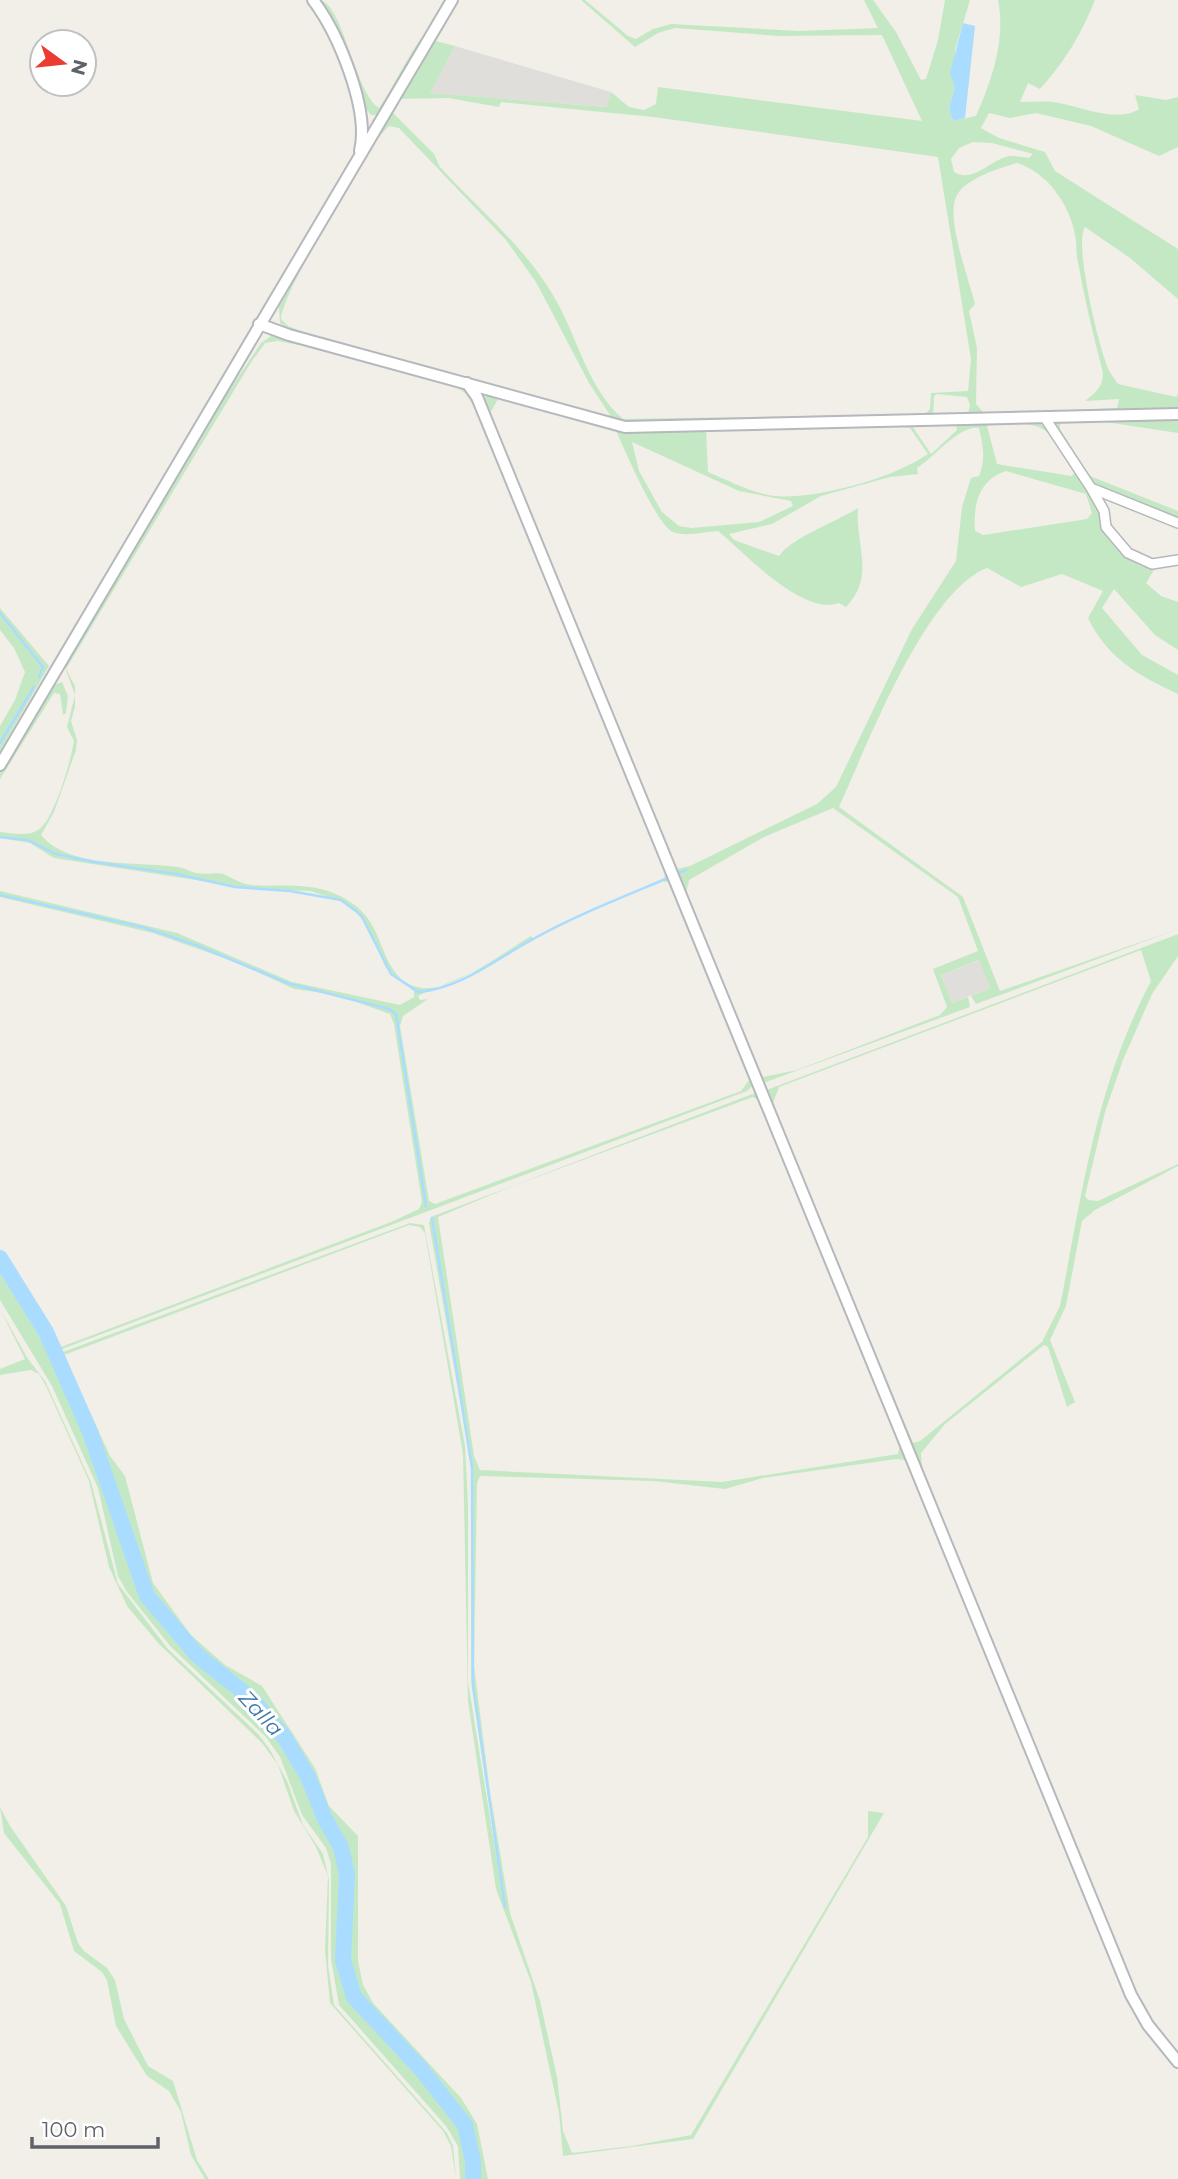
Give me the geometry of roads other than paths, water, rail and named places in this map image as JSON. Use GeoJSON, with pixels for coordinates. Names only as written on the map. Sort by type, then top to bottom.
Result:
{"type":"FeatureCollection","features":[{"type":"Feature","properties":{"kind":"street"},"geometry":{"type":"LineString","coordinates":[[313,0],[335,34],[362,121],[362,141],[356,160]]}},
{"type":"Feature","properties":{"kind":"street"},"geometry":{"type":"LineString","coordinates":[[0,765],[452,0]]}},
{"type":"Feature","properties":{"kind":"street"},"geometry":{"type":"LineString","coordinates":[[362,121],[374,123],[382,118]]}},
{"type":"Feature","properties":{"kind":"street"},"geometry":{"type":"LineString","coordinates":[[259,324],[289,335],[625,427],[1178,414]]}},
{"type":"Feature","properties":{"kind":"street"},"geometry":{"type":"LineString","coordinates":[[467,383],[477,397],[1131,1995],[1148,2025],[1178,2062]]}},
{"type":"Feature","properties":{"kind":"street"},"geometry":{"type":"LineString","coordinates":[[1045,418],[1104,511],[1106,527],[1128,553],[1152,564],[1178,560]]}},
{"type":"Feature","properties":{"kind":"street"},"geometry":{"type":"LineString","coordinates":[[1091,488],[1178,523]]}},
{"type":"Feature","properties":{"kind":"water"},"geometry":{"type":"Polygon","coordinates":[[[963,23],[975,26],[965,118],[953,121],[949,108],[955,87],[950,73],[963,23]]]}},
{"type":"Feature","properties":{"kind":"waterway"},"geometry":{"type":"LineString","coordinates":[[0,613],[43,667],[39,677]]}},
{"type":"Feature","properties":{"kind":"waterway"},"geometry":{"type":"LineString","coordinates":[[0,743],[34,687]]}},
{"type":"Feature","properties":{"kind":"waterway"},"geometry":{"type":"LineString","coordinates":[[0,837],[28,840],[56,854],[94,862],[176,874],[235,887],[290,891],[341,900],[361,915],[391,974],[418,992],[434,990],[464,979],[551,930],[668,878]]}},
{"type":"Feature","properties":{"kind":"waterway"},"geometry":{"type":"LineString","coordinates":[[676,874],[686,870]]}},
{"type":"Feature","properties":{"kind":"waterway"},"geometry":{"type":"LineString","coordinates":[[0,895],[142,927],[196,945],[287,983],[389,1009],[396,1014],[426,1206]]}},
{"type":"Feature","properties":{"kind":"waterway"},"geometry":{"type":"LineString","coordinates":[[432,1218],[472,1468],[473,1686],[505,1907]]}},
{"type":"Feature","properties":{"kind":"waterway","name":"Zalla"},"geometry":{"type":"LineString","coordinates":[[0,1258],[46,1332],[90,1432],[147,1596],[198,1656],[252,1699],[285,1738],[308,1777],[325,1819],[341,1847],[347,1875],[343,1960],[354,1997],[421,2069],[465,2125],[473,2161],[473,2179]]}}]}
